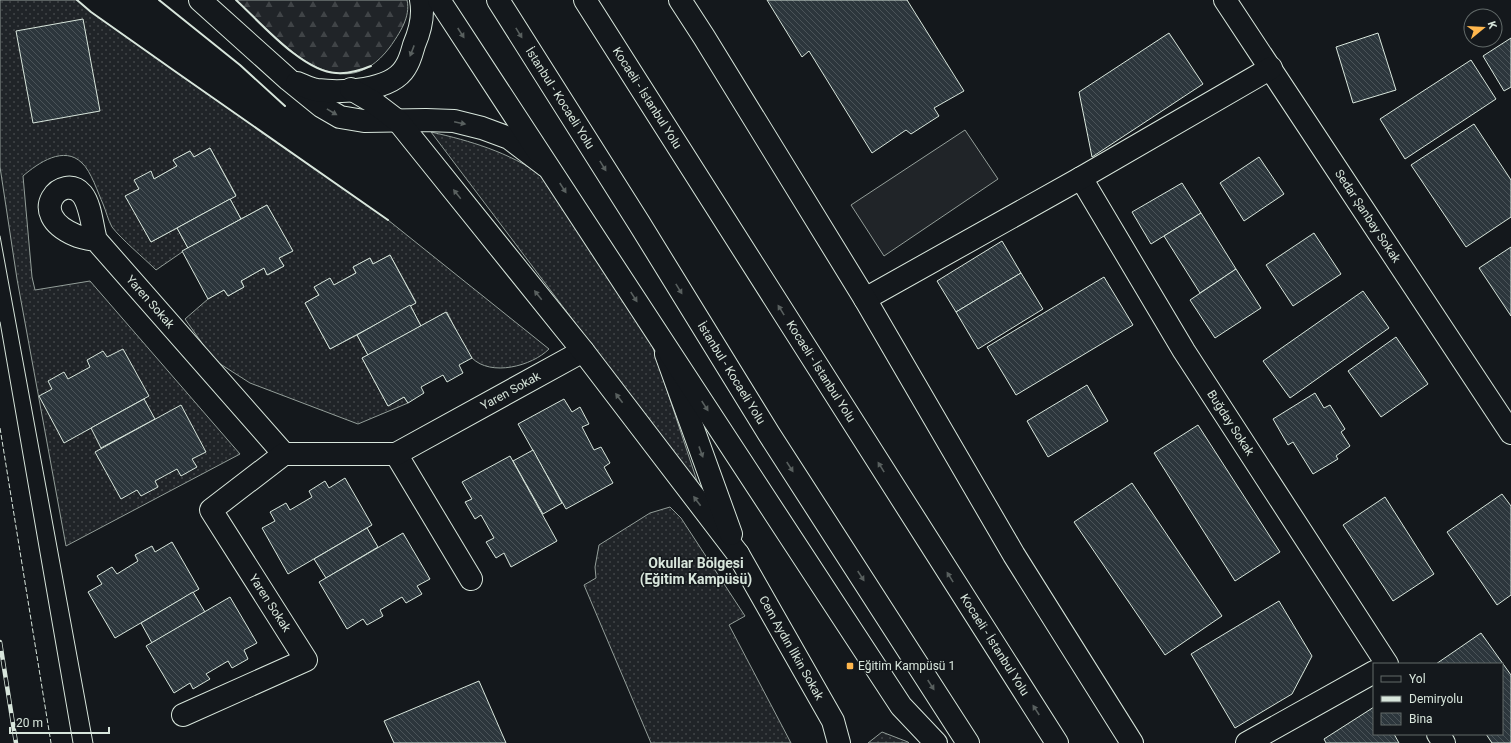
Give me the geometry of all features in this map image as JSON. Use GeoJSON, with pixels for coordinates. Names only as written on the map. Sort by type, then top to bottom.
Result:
{"type":"FeatureCollection","features":[{"type":"Feature","properties":{"kind":"main road"},"geometry":{"type":"LineString","coordinates":[[200,0],[321,106],[340,117],[364,121],[454,121],[482,128],[509,138],[550,169]]}},
{"type":"Feature","properties":{"kind":"main road"},"geometry":{"type":"LineString","coordinates":[[290,80],[316,90],[367,89],[387,83],[405,68],[418,35],[421,21],[421,0]]}},
{"type":"Feature","properties":{"kind":"main road"},"geometry":{"type":"LineString","coordinates":[[440,0],[901,706],[936,743]]}},
{"type":"Feature","properties":{"kind":"main road","name":"İstanbul - Kocaeli Yolu"},"geometry":{"type":"LineString","coordinates":[[498,0],[630,209],[769,434],[968,743]]}},
{"type":"Feature","properties":{"kind":"main road","name":"Kocaeli - İstanbul Yolu"},"geometry":{"type":"LineString","coordinates":[[585,0],[1057,743]]}},
{"type":"Feature","properties":{"kind":"main road"},"geometry":{"type":"LineString","coordinates":[[680,0],[704,36],[864,298],[1014,555],[1132,743]]}},
{"type":"Feature","properties":{"kind":"main road","name":"Sedar Şanbay Sokak"},"geometry":{"type":"LineString","coordinates":[[1225,0],[1511,433]]}},
{"type":"Feature","properties":{"kind":"main road"},"geometry":{"type":"LineString","coordinates":[[864,298],[1081,178],[1271,68]]}},
{"type":"Feature","properties":{"kind":"main road"},"geometry":{"type":"LineString","coordinates":[[351,90],[373,102],[398,120],[583,351],[738,554]]}},
{"type":"Feature","properties":{"kind":"main road","name":"Buğday Sokak"},"geometry":{"type":"LineString","coordinates":[[1081,178],[1184,351],[1386,663]]}},
{"type":"Feature","properties":{"kind":"main road","name":"Yaren Sokak"},"geometry":{"type":"LineString","coordinates":[[96,240],[284,454]]}},
{"type":"Feature","properties":{"kind":"main road"},"geometry":{"type":"LineString","coordinates":[[660,336],[738,554]]}},
{"type":"Feature","properties":{"kind":"main road","name":"Yaren Sokak"},"geometry":{"type":"LineString","coordinates":[[183,715],[306,660],[211,510],[284,454],[396,454],[583,351]]}},
{"type":"Feature","properties":{"kind":"main road"},"geometry":{"type":"LineString","coordinates":[[396,454],[471,579]]}},
{"type":"Feature","properties":{"kind":"main road","name":"Cem Aydın İlkin Sokak"},"geometry":{"type":"LineString","coordinates":[[738,554],[833,721],[839,743]]}},
{"type":"Feature","properties":{"kind":"main road"},"geometry":{"type":"LineString","coordinates":[[1247,743],[1373,673]]}},
{"type":"Feature","properties":{"kind":"green space"},"geometry":{"type":"Polygon","coordinates":[[[0,0],[77,0],[91,12],[388,220],[549,349],[542,355],[532,360],[511,367],[500,368],[480,364],[469,355],[447,312],[421,326],[410,305],[416,302],[390,255],[373,264],[370,258],[353,267],[356,273],[334,285],[314,287],[319,295],[305,303],[330,349],[357,335],[368,355],[362,358],[388,406],[404,397],[408,403],[358,424],[250,383],[214,360],[185,319],[208,299],[224,290],[228,296],[244,287],[241,281],[264,268],[268,275],[284,266],[279,258],[292,251],[267,205],[241,219],[230,199],[236,195],[210,148],[194,157],[190,151],[173,160],[177,166],[154,179],[150,172],[139,189],[126,196],[151,242],[177,228],[188,248],[156,270],[112,227],[94,182],[82,163],[75,158],[67,156],[51,158],[36,166],[23,176],[32,277],[35,290],[90,281],[240,454],[66,546],[17,279],[0,167],[0,0]]]}},
{"type":"Feature","properties":{"kind":"green space"},"geometry":{"type":"Polygon","coordinates":[[[236,0],[407,0],[408,6],[406,19],[390,47],[370,66],[350,74],[329,72],[309,63],[270,33],[236,0]]]}},
{"type":"Feature","properties":{"kind":"green space"},"geometry":{"type":"Polygon","coordinates":[[[965,130],[998,179],[884,256],[851,205],[965,130]]]}},
{"type":"Feature","properties":{"kind":"green space"},"geometry":{"type":"Polygon","coordinates":[[[431,132],[489,148],[516,160],[543,176],[649,336],[699,487],[431,132]]]}},
{"type":"Feature","properties":{"kind":"green space"},"geometry":{"type":"Polygon","coordinates":[[[670,507],[681,518],[745,616],[729,625],[791,743],[651,743],[584,585],[596,578],[595,567],[599,545],[650,513],[670,507]]]}},
{"type":"Feature","properties":{"kind":"green space"},"geometry":{"type":"Polygon","coordinates":[[[882,732],[908,742],[909,743],[868,743],[882,732]]]}},
{"type":"Feature","properties":{"kind":"building"},"geometry":{"type":"Polygon","coordinates":[[[767,0],[907,0],[964,91],[934,108],[939,116],[911,134],[906,130],[872,153],[809,51],[802,57],[767,0]]]}},
{"type":"Feature","properties":{"kind":"building"},"geometry":{"type":"Polygon","coordinates":[[[83,19],[100,111],[33,123],[16,31],[83,19]]]}},
{"type":"Feature","properties":{"kind":"building"},"geometry":{"type":"Polygon","coordinates":[[[1169,33],[1203,84],[1092,157],[1079,92],[1169,33]]]}},
{"type":"Feature","properties":{"kind":"building"},"geometry":{"type":"Polygon","coordinates":[[[1378,33],[1396,90],[1353,103],[1336,47],[1378,33]]]}},
{"type":"Feature","properties":{"kind":"building"},"geometry":{"type":"Polygon","coordinates":[[[1511,38],[1511,87],[1504,91],[1483,56],[1495,48],[1503,48],[1503,43],[1511,38]]]}},
{"type":"Feature","properties":{"kind":"building"},"geometry":{"type":"Polygon","coordinates":[[[1471,60],[1496,99],[1405,159],[1380,119],[1471,60]]]}},
{"type":"Feature","properties":{"kind":"building"},"geometry":{"type":"Polygon","coordinates":[[[1474,124],[1511,180],[1511,217],[1466,247],[1411,165],[1474,124]]]}},
{"type":"Feature","properties":{"kind":"building"},"geometry":{"type":"Polygon","coordinates":[[[210,148],[236,196],[151,242],[125,196],[139,189],[134,180],[151,171],[154,179],[177,166],[173,160],[190,151],[194,157],[210,148]]]}},
{"type":"Feature","properties":{"kind":"building"},"geometry":{"type":"Polygon","coordinates":[[[1259,157],[1284,194],[1244,221],[1220,183],[1259,157]]]}},
{"type":"Feature","properties":{"kind":"building"},"geometry":{"type":"Polygon","coordinates":[[[1182,183],[1201,213],[1151,244],[1132,212],[1182,183]]]}},
{"type":"Feature","properties":{"kind":"building"},"geometry":{"type":"Polygon","coordinates":[[[230,199],[241,219],[188,248],[177,228],[230,199]]]}},
{"type":"Feature","properties":{"kind":"building"},"geometry":{"type":"Polygon","coordinates":[[[267,205],[293,251],[279,258],[284,266],[267,275],[264,268],[241,281],[244,287],[228,296],[224,290],[208,299],[182,251],[267,205]]]}},
{"type":"Feature","properties":{"kind":"building"},"geometry":{"type":"Polygon","coordinates":[[[1201,213],[1236,269],[1200,293],[1164,236],[1201,213]]]}},
{"type":"Feature","properties":{"kind":"building"},"geometry":{"type":"Polygon","coordinates":[[[1314,233],[1341,274],[1293,306],[1266,265],[1314,233]]]}},
{"type":"Feature","properties":{"kind":"building"},"geometry":{"type":"Polygon","coordinates":[[[1002,241],[1021,273],[956,312],[937,281],[1002,241]]]}},
{"type":"Feature","properties":{"kind":"building"},"geometry":{"type":"Polygon","coordinates":[[[1511,247],[1511,316],[1479,268],[1511,247]]]}},
{"type":"Feature","properties":{"kind":"building"},"geometry":{"type":"Polygon","coordinates":[[[390,255],[416,303],[330,349],[305,303],[319,295],[314,287],[330,278],[334,285],[356,273],[353,267],[370,258],[373,264],[390,255]]]}},
{"type":"Feature","properties":{"kind":"building"},"geometry":{"type":"Polygon","coordinates":[[[1236,269],[1261,308],[1215,338],[1190,300],[1236,269]]]}},
{"type":"Feature","properties":{"kind":"building"},"geometry":{"type":"Polygon","coordinates":[[[1021,273],[1043,309],[978,349],[956,312],[1021,273]]]}},
{"type":"Feature","properties":{"kind":"building"},"geometry":{"type":"Polygon","coordinates":[[[1104,277],[1133,325],[1016,395],[987,347],[1104,277]]]}},
{"type":"Feature","properties":{"kind":"building"},"geometry":{"type":"Polygon","coordinates":[[[1363,291],[1389,328],[1290,398],[1263,361],[1363,291]]]}},
{"type":"Feature","properties":{"kind":"building"},"geometry":{"type":"Polygon","coordinates":[[[410,305],[421,326],[368,355],[357,335],[410,305]]]}},
{"type":"Feature","properties":{"kind":"building"},"geometry":{"type":"Polygon","coordinates":[[[446,312],[472,358],[459,365],[463,373],[447,382],[443,375],[421,387],[424,393],[408,403],[404,397],[388,406],[362,358],[446,312]]]}},
{"type":"Feature","properties":{"kind":"building"},"geometry":{"type":"Polygon","coordinates":[[[1396,337],[1428,384],[1381,417],[1348,371],[1396,337]]]}},
{"type":"Feature","properties":{"kind":"building"},"geometry":{"type":"Polygon","coordinates":[[[123,349],[149,396],[64,443],[39,396],[52,389],[48,381],[64,372],[68,379],[90,367],[87,360],[103,351],[107,357],[123,349]]]}},
{"type":"Feature","properties":{"kind":"building"},"geometry":{"type":"Polygon","coordinates":[[[1087,385],[1108,421],[1048,457],[1027,421],[1087,385]]]}},
{"type":"Feature","properties":{"kind":"building"},"geometry":{"type":"Polygon","coordinates":[[[1315,393],[1324,408],[1330,405],[1345,429],[1341,432],[1350,446],[1336,456],[1338,459],[1313,474],[1293,442],[1288,445],[1273,419],[1315,393]]]}},
{"type":"Feature","properties":{"kind":"building"},"geometry":{"type":"Polygon","coordinates":[[[144,399],[155,419],[101,448],[91,428],[144,399]]]}},
{"type":"Feature","properties":{"kind":"building"},"geometry":{"type":"Polygon","coordinates":[[[564,399],[572,412],[580,407],[589,424],[582,427],[594,450],[601,447],[610,463],[604,467],[613,483],[566,509],[518,424],[564,399]]]}},
{"type":"Feature","properties":{"kind":"building"},"geometry":{"type":"Polygon","coordinates":[[[181,405],[206,452],[192,459],[197,467],[181,476],[177,469],[155,481],[158,487],[141,496],[137,490],[121,499],[95,452],[181,405]]]}},
{"type":"Feature","properties":{"kind":"building"},"geometry":{"type":"Polygon","coordinates":[[[1198,425],[1280,552],[1235,581],[1154,453],[1198,425]]]}},
{"type":"Feature","properties":{"kind":"building"},"geometry":{"type":"Polygon","coordinates":[[[533,450],[562,503],[543,514],[513,461],[533,450]]]}},
{"type":"Feature","properties":{"kind":"building"},"geometry":{"type":"Polygon","coordinates":[[[510,456],[557,541],[511,567],[504,553],[496,558],[486,542],[494,538],[481,515],[475,519],[465,502],[472,499],[462,482],[510,456]]]}},
{"type":"Feature","properties":{"kind":"building"},"geometry":{"type":"Polygon","coordinates":[[[345,478],[372,525],[288,574],[262,528],[275,521],[270,512],[286,503],[290,510],[312,497],[309,491],[325,481],[329,488],[345,478]]]}},
{"type":"Feature","properties":{"kind":"building"},"geometry":{"type":"Polygon","coordinates":[[[1132,483],[1222,616],[1165,655],[1074,522],[1132,483]]]}},
{"type":"Feature","properties":{"kind":"building"},"geometry":{"type":"Polygon","coordinates":[[[1502,494],[1511,506],[1511,595],[1497,605],[1447,532],[1502,494]]]}},
{"type":"Feature","properties":{"kind":"building"},"geometry":{"type":"Polygon","coordinates":[[[1385,497],[1434,574],[1393,601],[1343,525],[1385,497]]]}},
{"type":"Feature","properties":{"kind":"building"},"geometry":{"type":"Polygon","coordinates":[[[367,528],[378,547],[326,578],[314,559],[367,528]]]}},
{"type":"Feature","properties":{"kind":"building"},"geometry":{"type":"Polygon","coordinates":[[[403,533],[430,579],[417,586],[422,594],[406,603],[402,597],[380,610],[383,616],[367,625],[363,619],[347,629],[319,582],[403,533]]]}},
{"type":"Feature","properties":{"kind":"building"},"geometry":{"type":"Polygon","coordinates":[[[172,542],[199,589],[115,638],[88,592],[102,584],[97,576],[112,567],[117,574],[138,561],[135,555],[152,546],[155,552],[172,542]]]}},
{"type":"Feature","properties":{"kind":"building"},"geometry":{"type":"Polygon","coordinates":[[[193,592],[205,612],[152,643],[141,623],[193,592]]]}},
{"type":"Feature","properties":{"kind":"building"},"geometry":{"type":"Polygon","coordinates":[[[230,597],[257,643],[244,650],[248,659],[232,668],[228,661],[206,674],[210,679],[193,689],[190,683],[174,693],[146,646],[230,597]]]}},
{"type":"Feature","properties":{"kind":"building"},"geometry":{"type":"Polygon","coordinates":[[[1279,601],[1312,656],[1292,694],[1235,728],[1191,654],[1279,601]]]}},
{"type":"Feature","properties":{"kind":"building"},"geometry":{"type":"Polygon","coordinates":[[[1481,633],[1502,663],[1437,663],[1481,633]]]}},
{"type":"Feature","properties":{"kind":"building"},"geometry":{"type":"Polygon","coordinates":[[[1503,664],[1511,675],[1511,743],[1492,743],[1487,735],[1503,735],[1503,664]]]}},
{"type":"Feature","properties":{"kind":"building"},"geometry":{"type":"Polygon","coordinates":[[[479,681],[506,743],[394,743],[384,721],[479,681]]]}},
{"type":"Feature","properties":{"kind":"building"},"geometry":{"type":"Polygon","coordinates":[[[1373,708],[1373,735],[1395,735],[1399,743],[1326,743],[1324,739],[1373,708]]]}},
{"type":"Feature","properties":{"kind":"tram line"},"geometry":{"type":"LineString","coordinates":[[0,236],[93,743]]}},
{"type":"Feature","properties":{"kind":"tram line"},"geometry":{"type":"LineString","coordinates":[[0,322],[73,743]]}},
{"type":"Feature","properties":{"kind":"railway"},"geometry":{"type":"LineString","coordinates":[[0,642],[16,743]]}},
{"type":"Feature","properties":{"kind":"fence"},"geometry":{"type":"LineString","coordinates":[[0,428],[51,743]]}},
{"type":"Feature","properties":{"kind":"wall"},"geometry":{"type":"LineString","coordinates":[[77,0],[91,12],[388,220]]}},
{"type":"Feature","properties":{"kind":"wall"},"geometry":{"type":"LineString","coordinates":[[159,0],[240,65],[285,106]]}},
{"type":"Feature","properties":{"kind":"wall"},"geometry":{"type":"LineString","coordinates":[[236,0],[269,33],[296,55],[310,64],[323,70],[336,73],[354,72],[371,66]]}},
{"type":"Feature","properties":{"kind":"place","name":"Eğitim Kampüsü 1"},"geometry":{"type":"Point","coordinates":[850,666]}},
{"type":"Feature","properties":{"kind":"district","name":"Okullar Bölgesi (Eğitim Kampüsü)"},"geometry":{"type":"Point","coordinates":[696,572]}}]}
